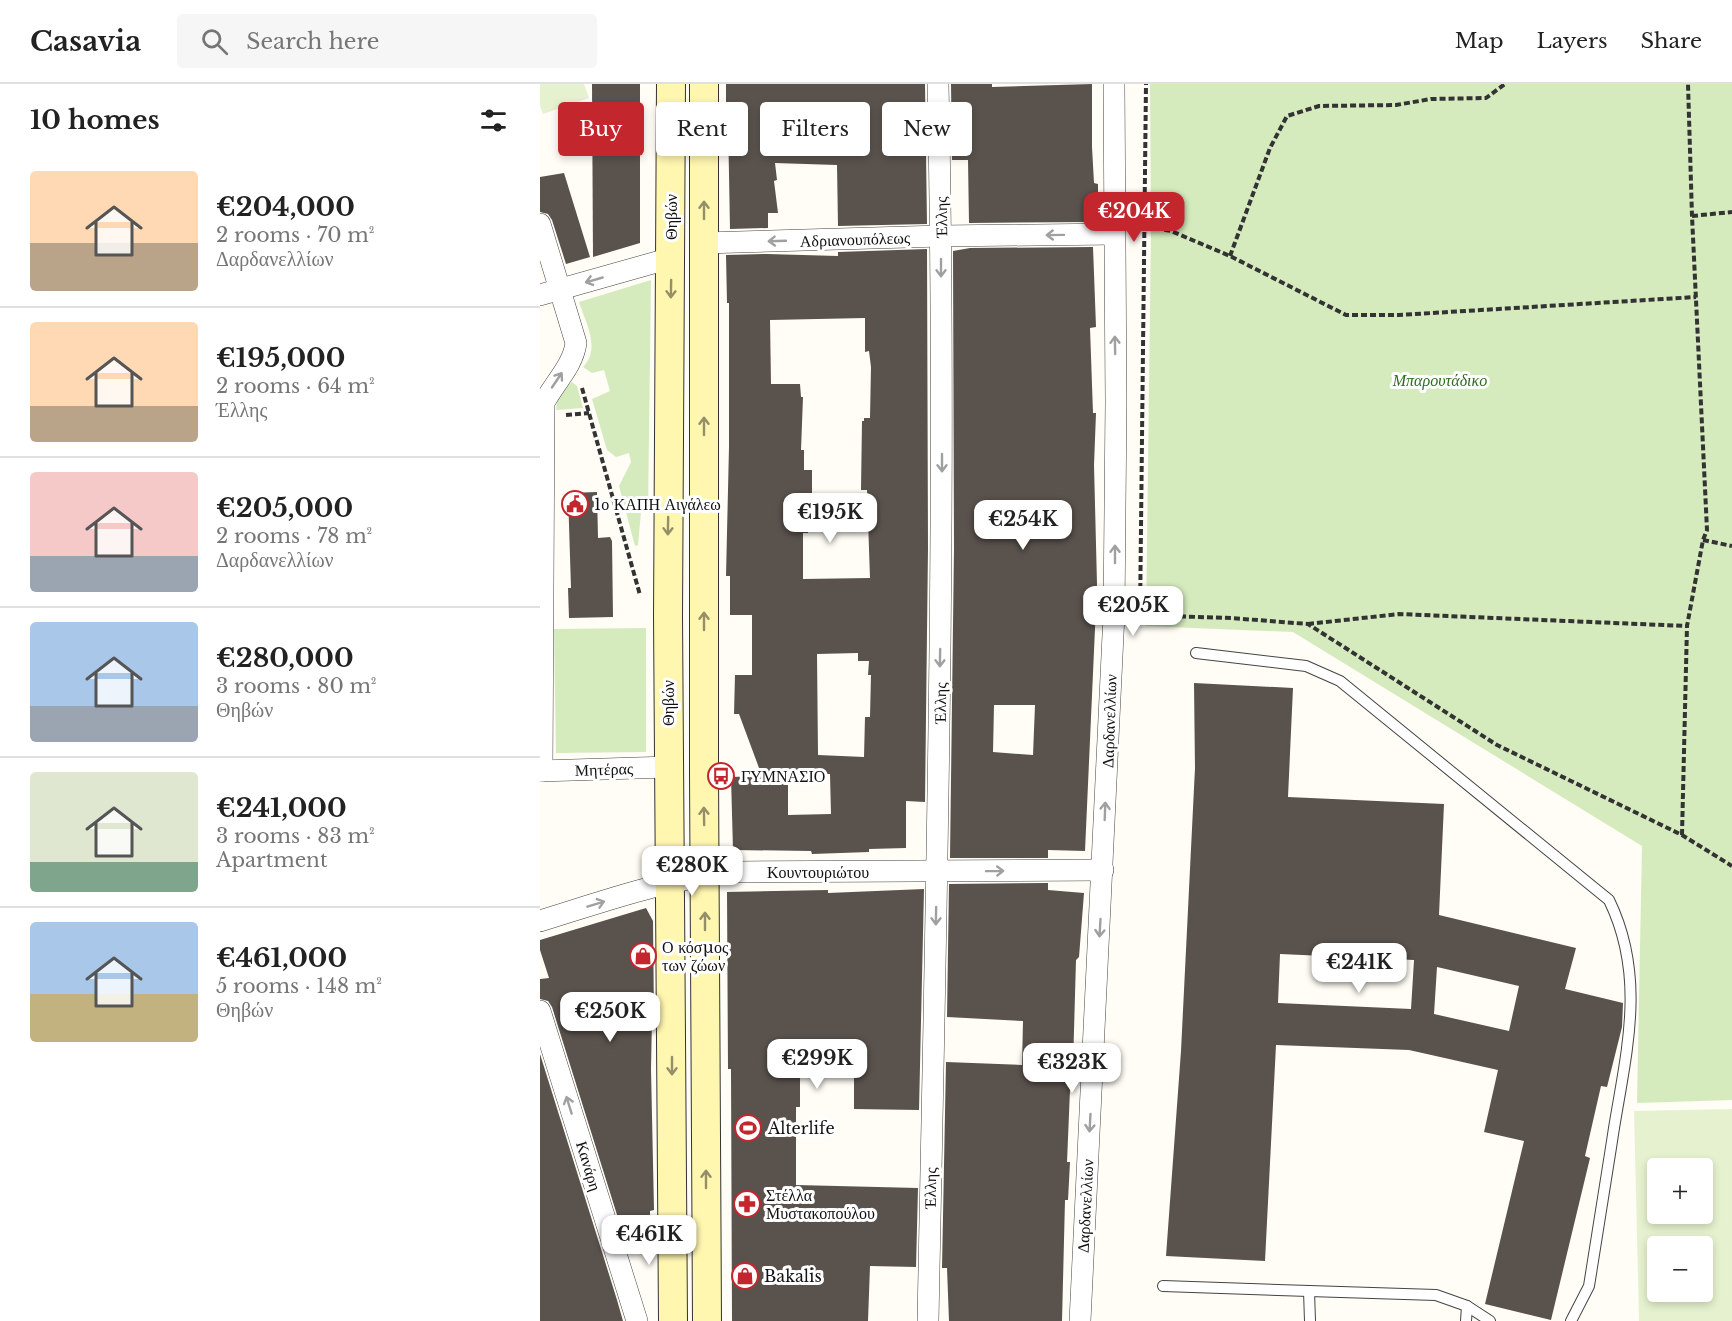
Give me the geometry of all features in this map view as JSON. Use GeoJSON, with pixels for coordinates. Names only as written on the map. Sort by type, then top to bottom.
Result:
{"type":"FeatureCollection","features":[{"type":"Feature","properties":{"kind":"main road","name":"Θηβών"},"geometry":{"type":"LineString","coordinates":[[671,84],[668,616],[674,1321]]}},
{"type":"Feature","properties":{"kind":"main road","name":"Θηβών"},"geometry":{"type":"LineString","coordinates":[[704,84],[707,1321]]}},
{"type":"Feature","properties":{"kind":"street","name":"Έλλης"},"geometry":{"type":"LineString","coordinates":[[928,1321],[942,558],[938,84]]}},
{"type":"Feature","properties":{"kind":"street","name":"Δαρδανελλίων"},"geometry":{"type":"LineString","coordinates":[[1080,1321],[1114,614],[1116,403],[1114,84]]}},
{"type":"Feature","properties":{"kind":"street"},"geometry":{"type":"LineString","coordinates":[[540,224],[549,292],[576,344],[574,354],[544,403],[541,771]]}},
{"type":"Feature","properties":{"kind":"street","name":"Αδριανουπόλεως"},"geometry":{"type":"LineString","coordinates":[[704,243],[1114,234]]}},
{"type":"Feature","properties":{"kind":"street"},"geometry":{"type":"LineString","coordinates":[[549,292],[671,258]]}},
{"type":"Feature","properties":{"kind":"street","name":"Μητέρας"},"geometry":{"type":"LineString","coordinates":[[541,771],[669,767]]}},
{"type":"Feature","properties":{"kind":"street","name":"Κουντουριώτου"},"geometry":{"type":"LineString","coordinates":[[540,921],[670,882],[706,874],[1103,870]]}},
{"type":"Feature","properties":{"kind":"street","name":"Κανάρη"},"geometry":{"type":"LineString","coordinates":[[540,1011],[637,1321]]}},
{"type":"Feature","properties":{"kind":"lane"},"geometry":{"type":"LineString","coordinates":[[1196,653],[1306,666],[1340,681],[1610,900],[1619,920],[1630,971],[1632,1017],[1589,1286],[1571,1321]]}},
{"type":"Feature","properties":{"kind":"lane"},"geometry":{"type":"LineString","coordinates":[[1163,1286],[1436,1294],[1467,1305],[1490,1321]]}},
{"type":"Feature","properties":{"kind":"lane"},"geometry":{"type":"LineString","coordinates":[[1310,1291],[1310,1321]]}},
{"type":"Feature","properties":{"kind":"lane"},"geometry":{"type":"LineString","coordinates":[[1466,1321],[1467,1305]]}},
{"type":"Feature","properties":{"kind":"path"},"geometry":{"type":"LineString","coordinates":[[1146,84],[1140,615],[1231,618],[1308,624],[1399,614],[1688,626]]}},
{"type":"Feature","properties":{"kind":"path"},"geometry":{"type":"LineString","coordinates":[[1230,256],[1270,148],[1287,116],[1319,106],[1396,105],[1431,99],[1486,99],[1505,84]]}},
{"type":"Feature","properties":{"kind":"path"},"geometry":{"type":"LineString","coordinates":[[1682,835],[1688,626],[1703,540],[1707,530],[1688,84]]}},
{"type":"Feature","properties":{"kind":"path"},"geometry":{"type":"LineString","coordinates":[[1692,216],[1732,212]]}},
{"type":"Feature","properties":{"kind":"path"},"geometry":{"type":"LineString","coordinates":[[1114,234],[1145,226],[1171,231],[1230,256],[1346,315],[1399,315],[1696,297]]}},
{"type":"Feature","properties":{"kind":"path"},"geometry":{"type":"LineString","coordinates":[[569,363],[579,377],[644,609],[668,616]]}},
{"type":"Feature","properties":{"kind":"path"},"geometry":{"type":"LineString","coordinates":[[1703,540],[1732,546]]}},
{"type":"Feature","properties":{"kind":"path"},"geometry":{"type":"LineString","coordinates":[[1308,624],[1497,745],[1682,835],[1732,866]]}},
{"type":"Feature","properties":{"kind":"green space"},"geometry":{"type":"Polygon","coordinates":[[[540,84],[584,84],[589,98],[578,102],[558,102],[558,109],[543,114],[540,106],[540,84]]]}},
{"type":"Feature","properties":{"kind":"green space","name":"Μπαρουτάδικο"},"geometry":{"type":"Polygon","coordinates":[[[1150,84],[1732,84],[1732,1100],[1637,1103],[1642,846],[1293,632],[1146,626],[1151,227],[1150,84]]]}},
{"type":"Feature","properties":{"kind":"green space"},"geometry":{"type":"Polygon","coordinates":[[[651,280],[648,511],[641,512],[638,545],[635,546],[619,486],[631,462],[629,453],[616,457],[607,450],[592,399],[610,391],[604,370],[592,373],[583,367],[591,352],[591,344],[579,302],[651,280]]]}},
{"type":"Feature","properties":{"kind":"green space"},"geometry":{"type":"Polygon","coordinates":[[[572,382],[577,386],[583,408],[556,410],[558,396],[572,382]]]}},
{"type":"Feature","properties":{"kind":"green space"},"geometry":{"type":"Polygon","coordinates":[[[646,628],[646,752],[556,753],[554,629],[646,628]]]}},
{"type":"Feature","properties":{"kind":"green space"},"geometry":{"type":"Polygon","coordinates":[[[1732,1109],[1732,1321],[1639,1321],[1634,1111],[1732,1109]]]}},
{"type":"Feature","properties":{"kind":"building"},"geometry":{"type":"Polygon","coordinates":[[[592,84],[640,84],[640,102],[592,102],[592,84]]]}},
{"type":"Feature","properties":{"kind":"building"},"geometry":{"type":"Polygon","coordinates":[[[726,84],[925,84],[925,102],[882,102],[882,156],[926,156],[927,224],[838,226],[837,165],[775,163],[777,180],[774,181],[778,213],[768,213],[768,228],[730,229],[729,156],[748,156],[748,102],[726,102],[726,84]]]}},
{"type":"Feature","properties":{"kind":"building"},"geometry":{"type":"Polygon","coordinates":[[[951,84],[992,84],[992,87],[1092,84],[1092,147],[1094,183],[1098,184],[1098,219],[1092,219],[1092,222],[969,223],[968,160],[952,160],[952,156],[972,156],[972,102],[951,102],[951,84]]]}},
{"type":"Feature","properties":{"kind":"building"},"geometry":{"type":"Polygon","coordinates":[[[592,156],[640,156],[640,243],[593,257],[592,156]]]}},
{"type":"Feature","properties":{"kind":"building"},"geometry":{"type":"Polygon","coordinates":[[[564,173],[590,257],[566,264],[552,220],[548,214],[540,212],[540,177],[564,173]]]}},
{"type":"Feature","properties":{"kind":"building"},"geometry":{"type":"Polygon","coordinates":[[[1093,247],[1096,327],[1090,328],[1093,413],[1096,413],[1094,465],[1097,584],[1085,851],[1048,850],[1048,858],[950,858],[954,548],[953,251],[970,248],[1093,247]],[[994,705],[993,752],[1033,755],[1035,705],[994,705]]]}},
{"type":"Feature","properties":{"kind":"building"},"geometry":{"type":"Polygon","coordinates":[[[927,249],[928,548],[925,802],[906,801],[906,848],[812,854],[811,851],[733,850],[731,777],[762,776],[739,714],[734,714],[735,675],[752,675],[752,615],[730,615],[730,576],[726,576],[729,303],[727,303],[726,255],[838,256],[838,252],[927,249]],[[865,318],[770,320],[771,384],[800,384],[801,397],[803,397],[801,450],[804,450],[804,470],[812,470],[812,510],[809,510],[808,533],[803,533],[803,579],[870,578],[867,490],[861,490],[862,421],[864,418],[870,418],[871,367],[869,351],[865,352],[865,318]],[[858,653],[817,654],[818,755],[864,757],[865,717],[870,717],[869,661],[858,661],[858,653]],[[830,774],[788,775],[788,815],[831,814],[830,774]]]}},
{"type":"Feature","properties":{"kind":"building"},"geometry":{"type":"Polygon","coordinates":[[[597,492],[598,538],[610,537],[612,541],[613,617],[569,618],[568,588],[571,588],[568,493],[597,492]]]}},
{"type":"Feature","properties":{"kind":"building"},"geometry":{"type":"Polygon","coordinates":[[[1194,683],[1293,688],[1288,797],[1444,804],[1439,915],[1576,948],[1565,989],[1623,1003],[1622,1027],[1607,1087],[1601,1086],[1585,1156],[1590,1158],[1551,1320],[1485,1304],[1524,1141],[1484,1132],[1498,1070],[1409,1050],[1276,1045],[1265,1261],[1166,1256],[1181,1051],[1195,768],[1194,683]],[[1280,954],[1278,1003],[1411,1009],[1414,960],[1280,954]],[[1437,967],[1434,1014],[1509,1031],[1519,986],[1437,967]]]}},
{"type":"Feature","properties":{"kind":"building"},"geometry":{"type":"Polygon","coordinates":[[[1048,883],[1048,890],[1084,893],[1079,957],[1076,960],[1067,1162],[1070,1162],[1068,1200],[1065,1200],[1062,1321],[949,1321],[947,1268],[942,1268],[946,1062],[1022,1065],[1023,1021],[947,1017],[949,884],[1048,883]]]}},
{"type":"Feature","properties":{"kind":"building"},"geometry":{"type":"Polygon","coordinates":[[[924,889],[919,1110],[854,1109],[854,1069],[800,1068],[800,1107],[796,1107],[796,1185],[918,1188],[916,1267],[870,1266],[868,1321],[732,1321],[731,1069],[728,1069],[727,892],[828,890],[828,893],[924,889]]]}},
{"type":"Feature","properties":{"kind":"building"},"geometry":{"type":"Polygon","coordinates":[[[646,908],[653,921],[654,1018],[652,1018],[651,1069],[654,1210],[650,1211],[650,1215],[618,1218],[552,1007],[548,1001],[540,999],[540,979],[549,978],[540,950],[540,940],[646,908]]]}},
{"type":"Feature","properties":{"kind":"building"},"geometry":{"type":"Polygon","coordinates":[[[540,1054],[617,1300],[623,1321],[540,1321],[540,1054]]]}},
{"type":"Feature","properties":{"kind":"place","name":"1ο ΚΑΠΗ Αιγάλεω"},"geometry":{"type":"Point","coordinates":[575,504]}},
{"type":"Feature","properties":{"kind":"place","name":"ΓΥΜΝΑΣΙΟ"},"geometry":{"type":"Point","coordinates":[721,776]}},
{"type":"Feature","properties":{"kind":"place","name":"Ο κόσμος των ζώων"},"geometry":{"type":"Point","coordinates":[643,956]}},
{"type":"Feature","properties":{"kind":"place","name":"Alterlife"},"geometry":{"type":"Point","coordinates":[748,1128]}},
{"type":"Feature","properties":{"kind":"place","name":"Στέλλα Μυστακοπούλου"},"geometry":{"type":"Point","coordinates":[747,1204]}},
{"type":"Feature","properties":{"kind":"place","name":"Bakalis"},"geometry":{"type":"Point","coordinates":[745,1276]}}]}
